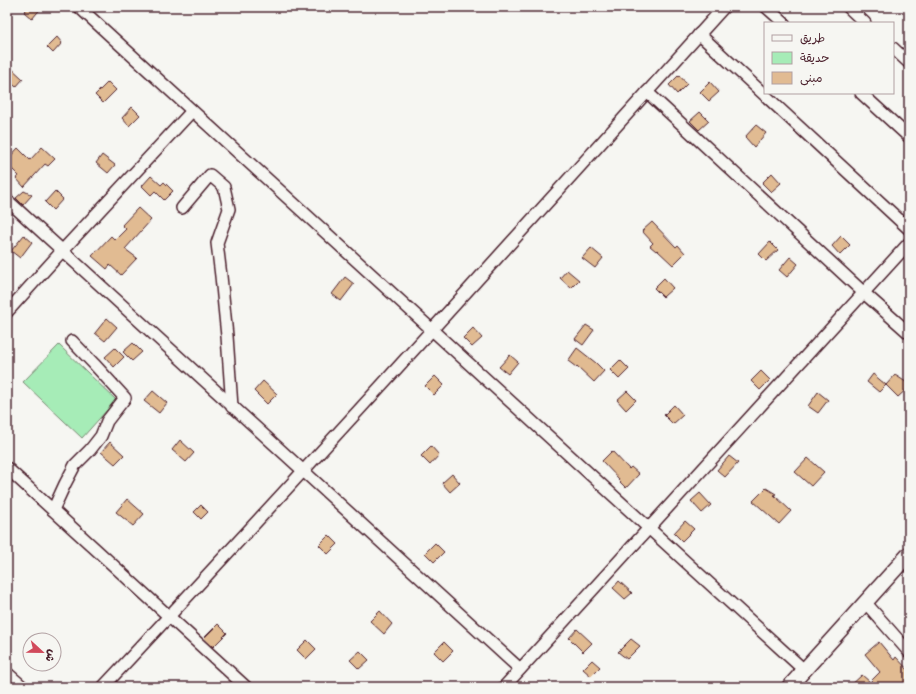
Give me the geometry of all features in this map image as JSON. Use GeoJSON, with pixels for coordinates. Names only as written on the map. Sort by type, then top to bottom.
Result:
{"type":"FeatureCollection","features":[{"type":"Feature","properties":{"kind":"street"},"geometry":{"type":"LineString","coordinates":[[79,7],[804,670]]}},
{"type":"Feature","properties":{"kind":"street"},"geometry":{"type":"LineString","coordinates":[[103,687],[432,330],[724,7]]}},
{"type":"Feature","properties":{"kind":"street"},"geometry":{"type":"LineString","coordinates":[[766,7],[783,22]]}},
{"type":"Feature","properties":{"kind":"street"},"geometry":{"type":"LineString","coordinates":[[848,7],[864,22]]}},
{"type":"Feature","properties":{"kind":"street"},"geometry":{"type":"LineString","coordinates":[[699,34],[909,229]]}},
{"type":"Feature","properties":{"kind":"street"},"geometry":{"type":"LineString","coordinates":[[894,49],[909,63]]}},
{"type":"Feature","properties":{"kind":"street"},"geometry":{"type":"LineString","coordinates":[[647,92],[909,333]]}},
{"type":"Feature","properties":{"kind":"street"},"geometry":{"type":"LineString","coordinates":[[862,94],[909,137]]}},
{"type":"Feature","properties":{"kind":"street"},"geometry":{"type":"LineString","coordinates":[[7,312],[192,111]]}},
{"type":"Feature","properties":{"kind":"street"},"geometry":{"type":"LineString","coordinates":[[182,208],[210,175],[224,187],[229,209],[217,243],[227,336],[232,407]]}},
{"type":"Feature","properties":{"kind":"street"},"geometry":{"type":"LineString","coordinates":[[7,200],[520,670]]}},
{"type":"Feature","properties":{"kind":"street"},"geometry":{"type":"LineString","coordinates":[[504,687],[909,243]]}},
{"type":"Feature","properties":{"kind":"street"},"geometry":{"type":"LineString","coordinates":[[53,510],[64,484],[75,465],[101,436],[107,421],[125,398],[72,341]]}},
{"type":"Feature","properties":{"kind":"street"},"geometry":{"type":"LineString","coordinates":[[7,468],[246,687]]}},
{"type":"Feature","properties":{"kind":"street"},"geometry":{"type":"LineString","coordinates":[[790,686],[909,554]]}},
{"type":"Feature","properties":{"kind":"street"},"geometry":{"type":"LineString","coordinates":[[865,602],[909,652]]}},
{"type":"Feature","properties":{"kind":"street"},"geometry":{"type":"LineString","coordinates":[[7,673],[23,687]]}},
{"type":"Feature","properties":{"kind":"green space"},"geometry":{"type":"Polygon","coordinates":[[[59,345],[116,400],[82,438],[23,382],[59,345]]]}},
{"type":"Feature","properties":{"kind":"building"},"geometry":{"type":"Polygon","coordinates":[[[29,7],[42,7],[32,19],[24,12],[29,7]]]}},
{"type":"Feature","properties":{"kind":"building"},"geometry":{"type":"Polygon","coordinates":[[[57,37],[62,43],[53,53],[47,47],[57,37]]]}},
{"type":"Feature","properties":{"kind":"building"},"geometry":{"type":"Polygon","coordinates":[[[7,64],[23,79],[16,87],[7,79],[7,64]]]}},
{"type":"Feature","properties":{"kind":"building"},"geometry":{"type":"Polygon","coordinates":[[[679,75],[687,84],[677,94],[669,85],[679,75]]]}},
{"type":"Feature","properties":{"kind":"building"},"geometry":{"type":"Polygon","coordinates":[[[108,82],[116,90],[103,103],[95,95],[108,82]]]}},
{"type":"Feature","properties":{"kind":"building"},"geometry":{"type":"Polygon","coordinates":[[[710,82],[719,92],[709,101],[700,92],[710,82]]]}},
{"type":"Feature","properties":{"kind":"building"},"geometry":{"type":"Polygon","coordinates":[[[132,107],[140,115],[129,126],[122,118],[132,107]]]}},
{"type":"Feature","properties":{"kind":"building"},"geometry":{"type":"Polygon","coordinates":[[[700,112],[709,121],[699,130],[690,121],[700,112]]]}},
{"type":"Feature","properties":{"kind":"building"},"geometry":{"type":"Polygon","coordinates":[[[756,125],[766,133],[754,147],[745,137],[756,125]]]}},
{"type":"Feature","properties":{"kind":"building"},"geometry":{"type":"Polygon","coordinates":[[[42,147],[55,159],[48,166],[45,164],[24,187],[16,178],[19,176],[7,164],[7,160],[18,148],[30,160],[42,147]]]}},
{"type":"Feature","properties":{"kind":"building"},"geometry":{"type":"Polygon","coordinates":[[[102,155],[115,165],[108,173],[96,163],[102,155]]]}},
{"type":"Feature","properties":{"kind":"building"},"geometry":{"type":"Polygon","coordinates":[[[772,173],[781,183],[771,192],[762,183],[772,173]]]}},
{"type":"Feature","properties":{"kind":"building"},"geometry":{"type":"Polygon","coordinates":[[[151,176],[161,185],[164,182],[173,191],[164,200],[155,191],[151,195],[142,186],[151,176]]]}},
{"type":"Feature","properties":{"kind":"building"},"geometry":{"type":"Polygon","coordinates":[[[24,191],[32,195],[23,205],[16,198],[24,191]]]}},
{"type":"Feature","properties":{"kind":"building"},"geometry":{"type":"Polygon","coordinates":[[[55,191],[63,199],[53,210],[45,202],[55,191]]]}},
{"type":"Feature","properties":{"kind":"building"},"geometry":{"type":"Polygon","coordinates":[[[138,208],[151,220],[125,249],[137,258],[121,275],[110,265],[107,269],[92,256],[111,236],[115,240],[126,229],[122,225],[138,208]]]}},
{"type":"Feature","properties":{"kind":"building"},"geometry":{"type":"Polygon","coordinates":[[[652,222],[676,247],[678,245],[685,253],[673,265],[657,250],[656,251],[650,246],[653,243],[642,231],[652,222]]]}},
{"type":"Feature","properties":{"kind":"building"},"geometry":{"type":"Polygon","coordinates":[[[24,235],[32,242],[20,258],[11,251],[24,235]]]}},
{"type":"Feature","properties":{"kind":"building"},"geometry":{"type":"Polygon","coordinates":[[[841,236],[850,245],[840,255],[832,246],[841,236]]]}},
{"type":"Feature","properties":{"kind":"building"},"geometry":{"type":"Polygon","coordinates":[[[770,242],[778,250],[766,261],[759,254],[770,242]]]}},
{"type":"Feature","properties":{"kind":"building"},"geometry":{"type":"Polygon","coordinates":[[[591,248],[603,258],[595,268],[582,258],[591,248]]]}},
{"type":"Feature","properties":{"kind":"building"},"geometry":{"type":"Polygon","coordinates":[[[790,257],[798,264],[787,277],[779,270],[790,257]]]}},
{"type":"Feature","properties":{"kind":"building"},"geometry":{"type":"Polygon","coordinates":[[[567,270],[579,280],[571,288],[560,278],[567,270]]]}},
{"type":"Feature","properties":{"kind":"building"},"geometry":{"type":"Polygon","coordinates":[[[345,277],[354,284],[341,301],[332,294],[345,277]]]}},
{"type":"Feature","properties":{"kind":"building"},"geometry":{"type":"Polygon","coordinates":[[[664,278],[673,288],[663,297],[654,288],[664,278]]]}},
{"type":"Feature","properties":{"kind":"building"},"geometry":{"type":"Polygon","coordinates":[[[107,318],[117,327],[105,341],[95,333],[107,318]]]}},
{"type":"Feature","properties":{"kind":"building"},"geometry":{"type":"Polygon","coordinates":[[[586,325],[594,330],[583,345],[575,339],[586,325]]]}},
{"type":"Feature","properties":{"kind":"building"},"geometry":{"type":"Polygon","coordinates":[[[473,328],[482,338],[472,347],[463,338],[473,328]]]}},
{"type":"Feature","properties":{"kind":"building"},"geometry":{"type":"Polygon","coordinates":[[[133,343],[142,352],[132,361],[123,352],[133,343]]]}},
{"type":"Feature","properties":{"kind":"building"},"geometry":{"type":"Polygon","coordinates":[[[115,348],[124,357],[114,367],[105,357],[115,348]]]}},
{"type":"Feature","properties":{"kind":"building"},"geometry":{"type":"Polygon","coordinates":[[[577,348],[604,371],[594,382],[577,366],[576,367],[568,361],[577,348]]]}},
{"type":"Feature","properties":{"kind":"building"},"geometry":{"type":"Polygon","coordinates":[[[510,355],[518,362],[508,374],[499,367],[510,355]]]}},
{"type":"Feature","properties":{"kind":"building"},"geometry":{"type":"Polygon","coordinates":[[[620,360],[629,369],[619,379],[610,370],[620,360]]]}},
{"type":"Feature","properties":{"kind":"building"},"geometry":{"type":"Polygon","coordinates":[[[761,371],[770,380],[760,390],[751,381],[761,371]]]}},
{"type":"Feature","properties":{"kind":"building"},"geometry":{"type":"Polygon","coordinates":[[[873,374],[886,385],[879,392],[867,382],[873,374]]]}},
{"type":"Feature","properties":{"kind":"building"},"geometry":{"type":"Polygon","coordinates":[[[895,375],[909,384],[909,387],[898,397],[886,385],[895,375]]]}},
{"type":"Feature","properties":{"kind":"building"},"geometry":{"type":"Polygon","coordinates":[[[435,376],[444,385],[434,395],[425,386],[435,376]]]}},
{"type":"Feature","properties":{"kind":"building"},"geometry":{"type":"Polygon","coordinates":[[[263,381],[277,394],[267,404],[254,391],[263,381]]]}},
{"type":"Feature","properties":{"kind":"building"},"geometry":{"type":"Polygon","coordinates":[[[153,391],[167,403],[159,413],[144,401],[153,391]]]}},
{"type":"Feature","properties":{"kind":"building"},"geometry":{"type":"Polygon","coordinates":[[[627,391],[636,400],[626,410],[617,400],[627,391]]]}},
{"type":"Feature","properties":{"kind":"building"},"geometry":{"type":"Polygon","coordinates":[[[818,392],[828,400],[818,413],[808,406],[818,392]]]}},
{"type":"Feature","properties":{"kind":"building"},"geometry":{"type":"Polygon","coordinates":[[[674,405],[683,415],[673,424],[664,415],[674,405]]]}},
{"type":"Feature","properties":{"kind":"building"},"geometry":{"type":"Polygon","coordinates":[[[180,440],[194,453],[186,462],[172,450],[180,440]]]}},
{"type":"Feature","properties":{"kind":"building"},"geometry":{"type":"Polygon","coordinates":[[[110,442],[124,455],[115,464],[101,452],[110,442]]]}},
{"type":"Feature","properties":{"kind":"building"},"geometry":{"type":"Polygon","coordinates":[[[431,446],[439,455],[430,465],[421,456],[431,446]]]}},
{"type":"Feature","properties":{"kind":"building"},"geometry":{"type":"Polygon","coordinates":[[[612,451],[629,469],[631,467],[639,474],[626,488],[602,461],[612,451]]]}},
{"type":"Feature","properties":{"kind":"building"},"geometry":{"type":"Polygon","coordinates":[[[729,456],[738,463],[725,477],[717,470],[729,456]]]}},
{"type":"Feature","properties":{"kind":"building"},"geometry":{"type":"Polygon","coordinates":[[[808,458],[824,472],[811,486],[795,472],[808,458]]]}},
{"type":"Feature","properties":{"kind":"building"},"geometry":{"type":"Polygon","coordinates":[[[452,474],[460,483],[450,492],[442,483],[452,474]]]}},
{"type":"Feature","properties":{"kind":"building"},"geometry":{"type":"Polygon","coordinates":[[[766,488],[776,494],[774,495],[791,511],[779,524],[753,501],[766,488]]]}},
{"type":"Feature","properties":{"kind":"building"},"geometry":{"type":"Polygon","coordinates":[[[700,493],[711,505],[702,513],[691,501],[700,493]]]}},
{"type":"Feature","properties":{"kind":"building"},"geometry":{"type":"Polygon","coordinates":[[[127,499],[144,514],[133,526],[116,512],[127,499]]]}},
{"type":"Feature","properties":{"kind":"building"},"geometry":{"type":"Polygon","coordinates":[[[201,505],[208,512],[201,519],[194,512],[201,505]]]}},
{"type":"Feature","properties":{"kind":"building"},"geometry":{"type":"Polygon","coordinates":[[[685,521],[694,529],[682,541],[674,533],[685,521]]]}},
{"type":"Feature","properties":{"kind":"building"},"geometry":{"type":"Polygon","coordinates":[[[329,535],[338,544],[328,554],[319,545],[329,535]]]}},
{"type":"Feature","properties":{"kind":"building"},"geometry":{"type":"Polygon","coordinates":[[[435,543],[444,552],[434,562],[425,553],[435,543]]]}},
{"type":"Feature","properties":{"kind":"building"},"geometry":{"type":"Polygon","coordinates":[[[619,581],[632,593],[625,599],[613,588],[619,581]]]}},
{"type":"Feature","properties":{"kind":"building"},"geometry":{"type":"Polygon","coordinates":[[[380,611],[392,624],[384,634],[370,621],[380,611]]]}},
{"type":"Feature","properties":{"kind":"building"},"geometry":{"type":"Polygon","coordinates":[[[218,624],[227,633],[213,647],[204,638],[218,624]]]}},
{"type":"Feature","properties":{"kind":"building"},"geometry":{"type":"Polygon","coordinates":[[[577,629],[592,643],[583,652],[569,638],[577,629]]]}},
{"type":"Feature","properties":{"kind":"building"},"geometry":{"type":"Polygon","coordinates":[[[631,639],[640,646],[627,659],[618,652],[631,639]]]}},
{"type":"Feature","properties":{"kind":"building"},"geometry":{"type":"Polygon","coordinates":[[[307,640],[316,649],[306,659],[297,650],[307,640]]]}},
{"type":"Feature","properties":{"kind":"building"},"geometry":{"type":"Polygon","coordinates":[[[444,642],[453,651],[443,661],[434,652],[444,642]]]}},
{"type":"Feature","properties":{"kind":"building"},"geometry":{"type":"Polygon","coordinates":[[[879,642],[894,660],[896,657],[909,671],[909,685],[907,687],[849,687],[862,675],[870,682],[880,672],[865,654],[879,642]]]}},
{"type":"Feature","properties":{"kind":"building"},"geometry":{"type":"Polygon","coordinates":[[[360,651],[369,660],[359,669],[350,660],[360,651]]]}},
{"type":"Feature","properties":{"kind":"building"},"geometry":{"type":"Polygon","coordinates":[[[592,660],[600,667],[591,676],[583,669],[592,660]]]}}]}
